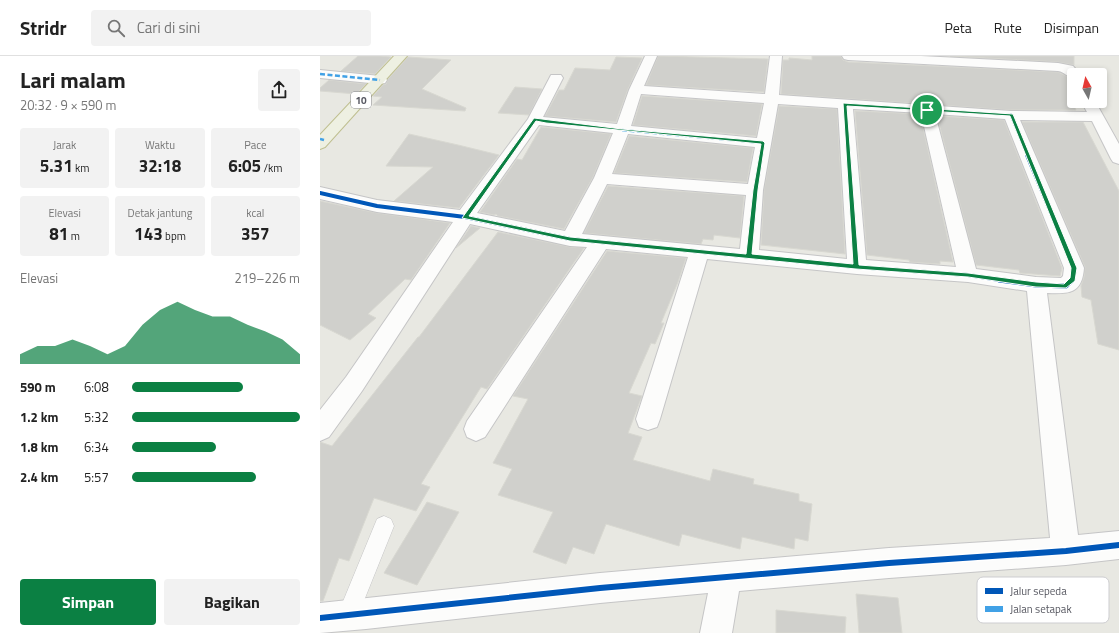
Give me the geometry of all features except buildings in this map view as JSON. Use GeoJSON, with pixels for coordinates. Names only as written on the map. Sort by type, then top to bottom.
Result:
{"type":"FeatureCollection","features":[{"type":"Feature","properties":{"kind":"highway","name":"10"},"geometry":{"type":"LineString","coordinates":[[321,141],[401,56]]}},
{"type":"Feature","properties":{"kind":"street"},"geometry":{"type":"LineString","coordinates":[[570,239],[602,178],[622,130],[636,90],[651,56]]}},
{"type":"Feature","properties":{"kind":"street"},"geometry":{"type":"LineString","coordinates":[[749,256],[755,190],[772,100],[776,56]]}},
{"type":"Feature","properties":{"kind":"street"},"geometry":{"type":"LineString","coordinates":[[848,56],[1058,67],[1067,69]]}},
{"type":"Feature","properties":{"kind":"street"},"geometry":{"type":"LineString","coordinates":[[320,74],[380,80]]}},
{"type":"Feature","properties":{"kind":"street"},"geometry":{"type":"LineString","coordinates":[[320,429],[354,384],[465,218],[535,119],[556,78]]}},
{"type":"Feature","properties":{"kind":"street"},"geometry":{"type":"LineString","coordinates":[[636,90],[1011,115],[1096,117]]}},
{"type":"Feature","properties":{"kind":"street"},"geometry":{"type":"LineString","coordinates":[[845,104],[856,267]]}},
{"type":"Feature","properties":{"kind":"street"},"geometry":{"type":"LineString","coordinates":[[1092,108],[1119,159]]}},
{"type":"Feature","properties":{"kind":"street"},"geometry":{"type":"LineString","coordinates":[[927,110],[968,275]]}},
{"type":"Feature","properties":{"kind":"street"},"geometry":{"type":"LineString","coordinates":[[320,194],[378,206],[465,218],[570,239],[856,267],[968,275],[1036,284],[1066,286],[1073,279],[1074,268],[1011,115]]}},
{"type":"Feature","properties":{"kind":"street"},"geometry":{"type":"LineString","coordinates":[[535,119],[546,122],[622,130],[763,143]]}},
{"type":"Feature","properties":{"kind":"street"},"geometry":{"type":"LineString","coordinates":[[602,178],[755,190]]}},
{"type":"Feature","properties":{"kind":"street"},"geometry":{"type":"LineString","coordinates":[[476,429],[600,242]]}},
{"type":"Feature","properties":{"kind":"street"},"geometry":{"type":"LineString","coordinates":[[648,420],[700,251]]}},
{"type":"Feature","properties":{"kind":"street"},"geometry":{"type":"LineString","coordinates":[[1036,284],[1066,551]]}},
{"type":"Feature","properties":{"kind":"street"},"geometry":{"type":"LineString","coordinates":[[320,618],[600,588],[889,563],[1066,551],[1119,545]]}},
{"type":"Feature","properties":{"kind":"street"},"geometry":{"type":"LineString","coordinates":[[716,633],[726,578]]}},
{"type":"Feature","properties":{"kind":"lane"},"geometry":{"type":"LineString","coordinates":[[348,616],[384,526]]}},
{"type":"Feature","properties":{"kind":"marked path"},"geometry":{"type":"LineString","coordinates":[[320,74],[380,80]]}},
{"type":"Feature","properties":{"kind":"marked path"},"geometry":{"type":"LineString","coordinates":[[622,130],[763,143]]}},
{"type":"Feature","properties":{"kind":"marked path"},"geometry":{"type":"LineString","coordinates":[[320,139],[324,140]]}},
{"type":"Feature","properties":{"kind":"cycle path"},"geometry":{"type":"LineString","coordinates":[[320,193],[377,206],[465,217],[570,239],[857,267],[968,275],[1036,285],[1066,286],[1073,279],[1074,268],[1011,115]]}},
{"type":"Feature","properties":{"kind":"cycle path"},"geometry":{"type":"LineString","coordinates":[[320,618],[600,588],[889,563],[1066,551],[1119,545]]}},
{"type":"Feature","properties":{"kind":"route"},"geometry":{"type":"LineString","coordinates":[[927,110],[845,104],[856,267],[570,239],[465,218],[535,119],[546,122],[763,143],[755,190],[749,256],[856,267],[968,275],[1036,284],[1066,286],[1073,279],[1074,268],[1011,115],[927,110]]}}]}
